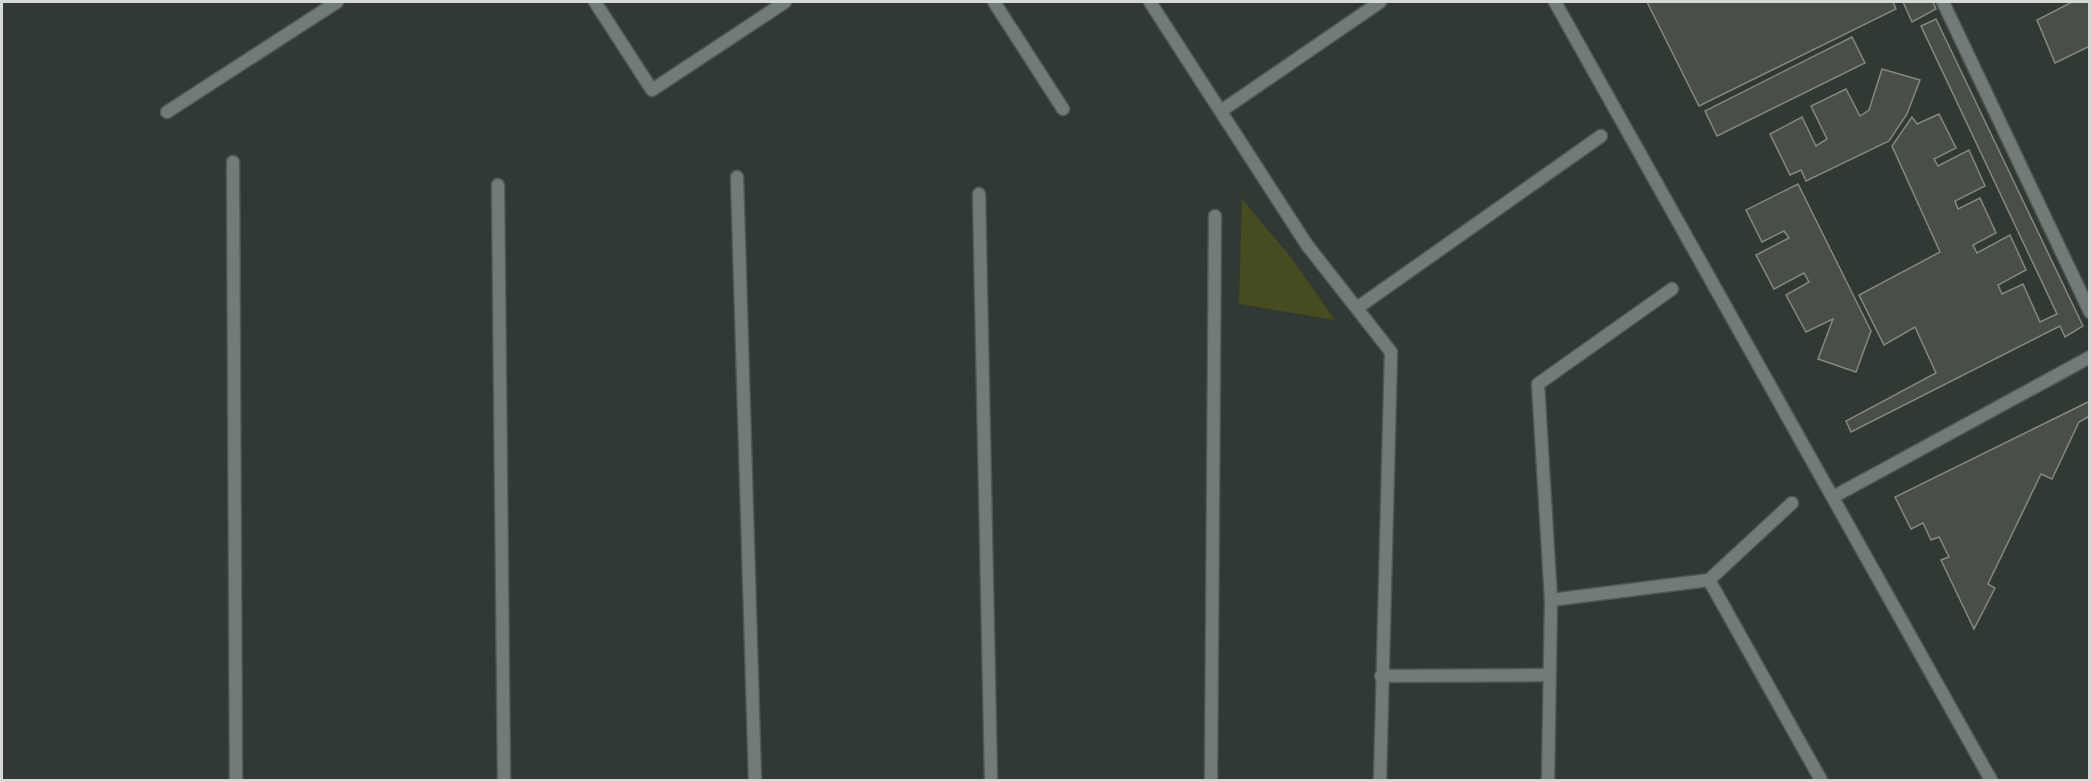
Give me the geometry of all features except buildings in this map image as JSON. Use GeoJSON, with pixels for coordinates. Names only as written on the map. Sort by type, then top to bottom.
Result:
{"type":"FeatureCollection","features":[{"type":"Feature","properties":{"kind":"street"},"geometry":{"type":"LineString","coordinates":[[167,112],[337,2]]}},
{"type":"Feature","properties":{"kind":"street"},"geometry":{"type":"LineString","coordinates":[[595,2],[652,90],[785,2]]}},
{"type":"Feature","properties":{"kind":"street"},"geometry":{"type":"LineString","coordinates":[[994,2],[1063,109]]}},
{"type":"Feature","properties":{"kind":"street"},"geometry":{"type":"LineString","coordinates":[[1150,2],[1307,245],[1391,352],[1380,780]]}},
{"type":"Feature","properties":{"kind":"street"},"geometry":{"type":"LineString","coordinates":[[1221,111],[1380,2]]}},
{"type":"Feature","properties":{"kind":"street"},"geometry":{"type":"LineString","coordinates":[[1555,2],[1992,780]]}},
{"type":"Feature","properties":{"kind":"street"},"geometry":{"type":"LineString","coordinates":[[1943,2],[2090,312]]}},
{"type":"Feature","properties":{"kind":"street"},"geometry":{"type":"LineString","coordinates":[[1357,308],[1601,136]]}},
{"type":"Feature","properties":{"kind":"street"},"geometry":{"type":"LineString","coordinates":[[234,162],[236,780]]}},
{"type":"Feature","properties":{"kind":"street"},"geometry":{"type":"LineString","coordinates":[[737,177],[755,780]]}},
{"type":"Feature","properties":{"kind":"street"},"geometry":{"type":"LineString","coordinates":[[498,185],[504,780]]}},
{"type":"Feature","properties":{"kind":"street"},"geometry":{"type":"LineString","coordinates":[[979,194],[991,780]]}},
{"type":"Feature","properties":{"kind":"street"},"geometry":{"type":"LineString","coordinates":[[1211,780],[1215,216]]}},
{"type":"Feature","properties":{"kind":"street"},"geometry":{"type":"LineString","coordinates":[[1548,780],[1551,600],[1538,384],[1672,289]]}},
{"type":"Feature","properties":{"kind":"street"},"geometry":{"type":"LineString","coordinates":[[1833,497],[2090,357]]}},
{"type":"Feature","properties":{"kind":"street"},"geometry":{"type":"LineString","coordinates":[[1551,600],[1709,580],[1791,503]]}},
{"type":"Feature","properties":{"kind":"street"},"geometry":{"type":"LineString","coordinates":[[1709,580],[1821,780]]}},
{"type":"Feature","properties":{"kind":"street"},"geometry":{"type":"LineString","coordinates":[[1381,675],[1549,675]]}},
{"type":"Feature","properties":{"kind":"green space"},"geometry":{"type":"Polygon","coordinates":[[[1242,199],[1290,256],[1335,320],[1239,304],[1242,199]]]}}]}
